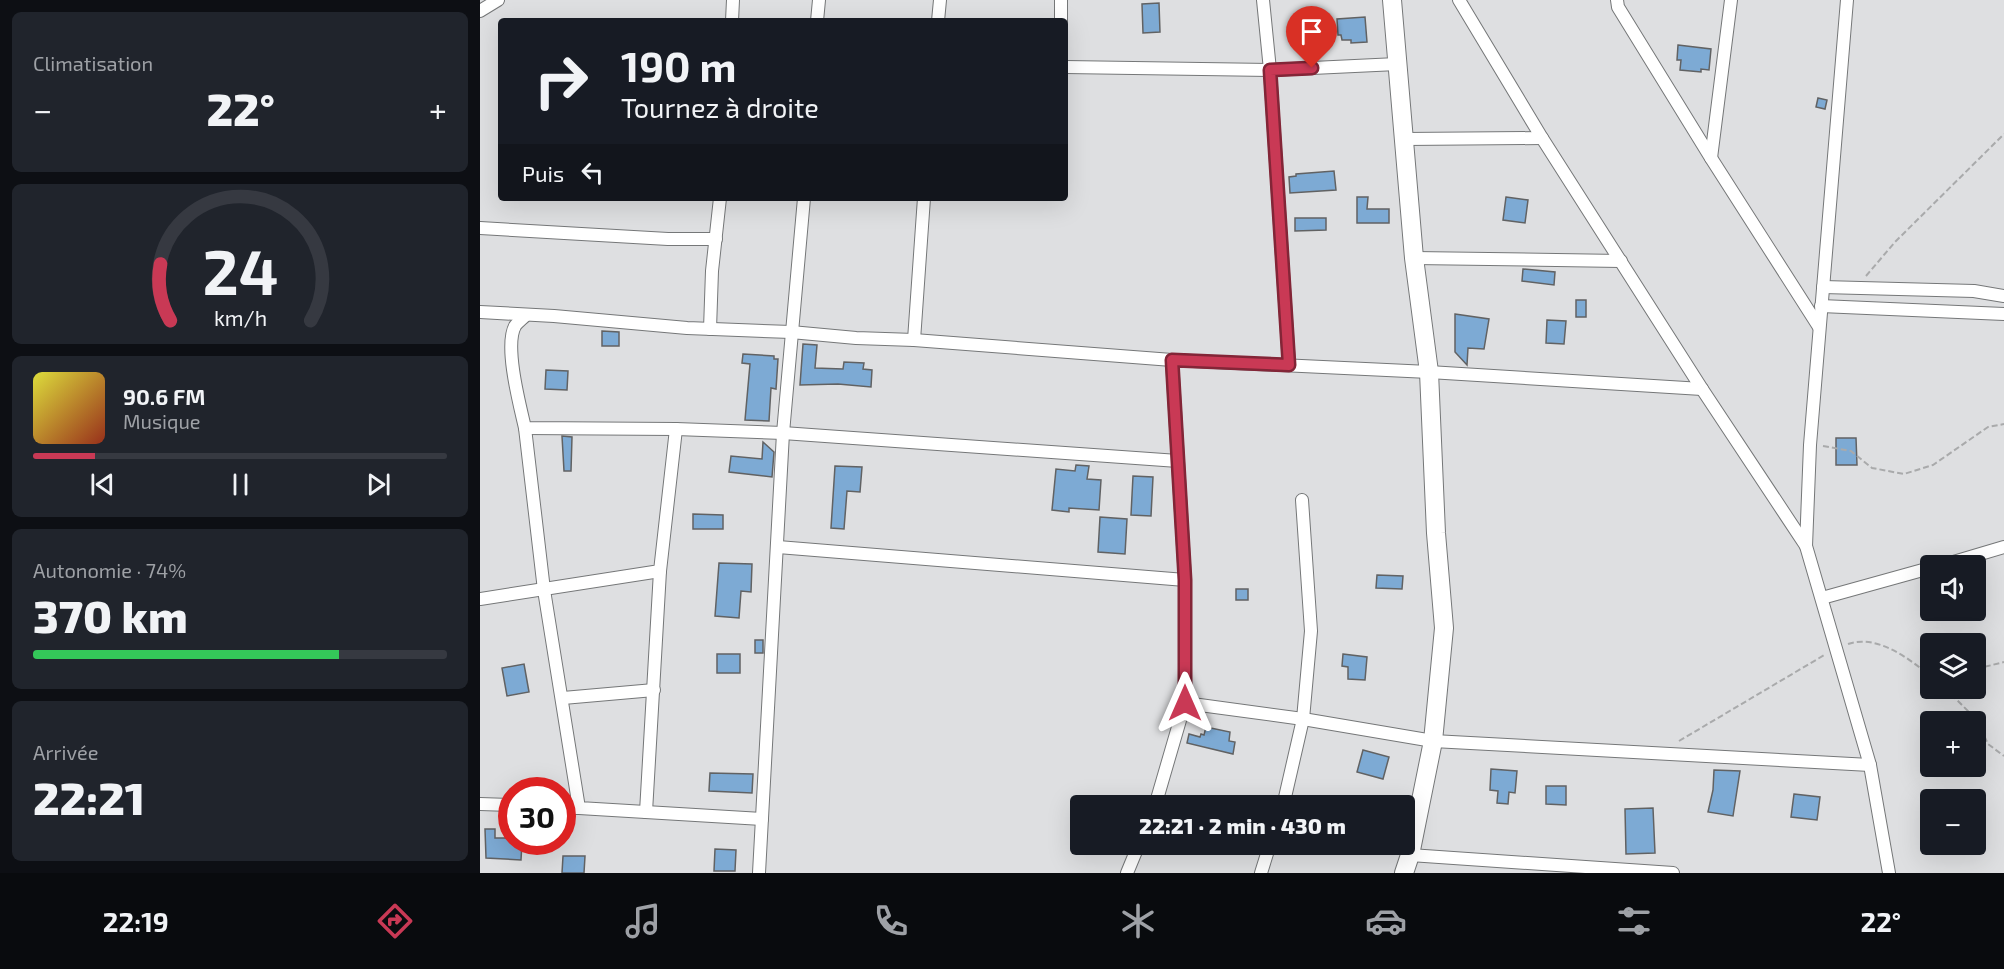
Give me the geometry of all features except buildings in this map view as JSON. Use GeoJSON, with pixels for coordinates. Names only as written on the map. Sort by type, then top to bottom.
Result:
{"type":"FeatureCollection","features":[{"type":"Feature","properties":{"kind":"street"},"geometry":{"type":"LineString","coordinates":[[480,11],[498,0]]}},
{"type":"Feature","properties":{"kind":"street"},"geometry":{"type":"LineString","coordinates":[[732,18],[733,0]]}},
{"type":"Feature","properties":{"kind":"street"},"geometry":{"type":"LineString","coordinates":[[817,18],[819,0]]}},
{"type":"Feature","properties":{"kind":"street"},"geometry":{"type":"LineString","coordinates":[[938,18],[940,0]]}},
{"type":"Feature","properties":{"kind":"street"},"geometry":{"type":"LineString","coordinates":[[1061,0],[1061,18]]}},
{"type":"Feature","properties":{"kind":"street"},"geometry":{"type":"LineString","coordinates":[[1263,0],[1270,70],[1289,365]]}},
{"type":"Feature","properties":{"kind":"street"},"geometry":{"type":"LineString","coordinates":[[1392,0],[1414,258],[1429,372],[1436,533],[1444,628],[1433,741],[1415,830]]}},
{"type":"Feature","properties":{"kind":"street"},"geometry":{"type":"LineString","coordinates":[[1459,0],[1542,138],[1701,389],[1806,546],[1870,765],[1889,873]]}},
{"type":"Feature","properties":{"kind":"street"},"geometry":{"type":"LineString","coordinates":[[1617,0],[1618,7],[1711,158],[1820,327]]}},
{"type":"Feature","properties":{"kind":"street"},"geometry":{"type":"LineString","coordinates":[[1711,158],[1731,0]]}},
{"type":"Feature","properties":{"kind":"street"},"geometry":{"type":"LineString","coordinates":[[1806,546],[1809,445],[1847,0]]}},
{"type":"Feature","properties":{"kind":"street"},"geometry":{"type":"LineString","coordinates":[[1068,67],[1270,70],[1397,64]]}},
{"type":"Feature","properties":{"kind":"street"},"geometry":{"type":"LineString","coordinates":[[1404,139],[1542,138]]}},
{"type":"Feature","properties":{"kind":"street"},"geometry":{"type":"LineString","coordinates":[[710,329],[712,272],[720,201]]}},
{"type":"Feature","properties":{"kind":"street"},"geometry":{"type":"LineString","coordinates":[[759,873],[783,433],[804,201]]}},
{"type":"Feature","properties":{"kind":"street"},"geometry":{"type":"LineString","coordinates":[[914,340],[924,201]]}},
{"type":"Feature","properties":{"kind":"street"},"geometry":{"type":"LineString","coordinates":[[480,228],[668,239],[716,239]]}},
{"type":"Feature","properties":{"kind":"street"},"geometry":{"type":"LineString","coordinates":[[1414,258],[1621,261]]}},
{"type":"Feature","properties":{"kind":"street"},"geometry":{"type":"LineString","coordinates":[[1823,287],[1974,291],[2004,296]]}},
{"type":"Feature","properties":{"kind":"street"},"geometry":{"type":"LineString","coordinates":[[1821,306],[2004,314]]}},
{"type":"Feature","properties":{"kind":"street"},"geometry":{"type":"LineString","coordinates":[[480,312],[710,329],[914,340],[1172,360],[1429,372],[1701,389]]}},
{"type":"Feature","properties":{"kind":"street"},"geometry":{"type":"LineString","coordinates":[[525,316],[516,325],[512,344],[517,391],[525,428],[544,590],[579,808]]}},
{"type":"Feature","properties":{"kind":"street"},"geometry":{"type":"LineString","coordinates":[[1158,795],[1185,703],[1185,580],[1172,360]]}},
{"type":"Feature","properties":{"kind":"street"},"geometry":{"type":"LineString","coordinates":[[525,428],[676,429],[783,433],[1178,461]]}},
{"type":"Feature","properties":{"kind":"street"},"geometry":{"type":"LineString","coordinates":[[646,812],[660,571],[676,429]]}},
{"type":"Feature","properties":{"kind":"street"},"geometry":{"type":"LineString","coordinates":[[1285,795],[1304,719],[1311,631],[1302,500]]}},
{"type":"Feature","properties":{"kind":"street"},"geometry":{"type":"LineString","coordinates":[[778,547],[1185,580]]}},
{"type":"Feature","properties":{"kind":"street"},"geometry":{"type":"LineString","coordinates":[[1977,555],[2004,547]]}},
{"type":"Feature","properties":{"kind":"street"},"geometry":{"type":"LineString","coordinates":[[480,599],[660,571]]}},
{"type":"Feature","properties":{"kind":"street"},"geometry":{"type":"LineString","coordinates":[[1822,598],[1920,571]]}},
{"type":"Feature","properties":{"kind":"street"},"geometry":{"type":"LineString","coordinates":[[563,698],[654,690]]}},
{"type":"Feature","properties":{"kind":"street"},"geometry":{"type":"LineString","coordinates":[[1185,703],[1304,719],[1433,741],[1870,765]]}},
{"type":"Feature","properties":{"kind":"street"},"geometry":{"type":"LineString","coordinates":[[480,804],[498,805]]}},
{"type":"Feature","properties":{"kind":"street"},"geometry":{"type":"LineString","coordinates":[[576,808],[762,819]]}},
{"type":"Feature","properties":{"kind":"street"},"geometry":{"type":"LineString","coordinates":[[1127,873],[1134,855]]}},
{"type":"Feature","properties":{"kind":"street"},"geometry":{"type":"LineString","coordinates":[[1262,873],[1267,855]]}},
{"type":"Feature","properties":{"kind":"street"},"geometry":{"type":"LineString","coordinates":[[1404,873],[1410,855],[1673,873]]}},
{"type":"Feature","properties":{"kind":"path"},"geometry":{"type":"LineString","coordinates":[[1857,288],[1895,243],[2004,134]]}},
{"type":"Feature","properties":{"kind":"path"},"geometry":{"type":"LineString","coordinates":[[1809,445],[1851,451],[1872,468],[1904,474],[1933,465],[1988,427],[2004,424]]}},
{"type":"Feature","properties":{"kind":"path"},"geometry":{"type":"LineString","coordinates":[[1676,743],[1837,648],[1855,641],[1869,641],[1884,647],[1920,668]]}},
{"type":"Feature","properties":{"kind":"path"},"geometry":{"type":"LineString","coordinates":[[1986,666],[2004,662]]}},
{"type":"Feature","properties":{"kind":"path"},"geometry":{"type":"LineString","coordinates":[[1956,699],[1977,720],[1988,744],[2004,756]]}},
{"type":"Feature","properties":{"kind":"route"},"geometry":{"type":"LineString","coordinates":[[1185,703],[1185,580],[1172,360],[1289,365],[1270,70],[1312,68]]}}]}
